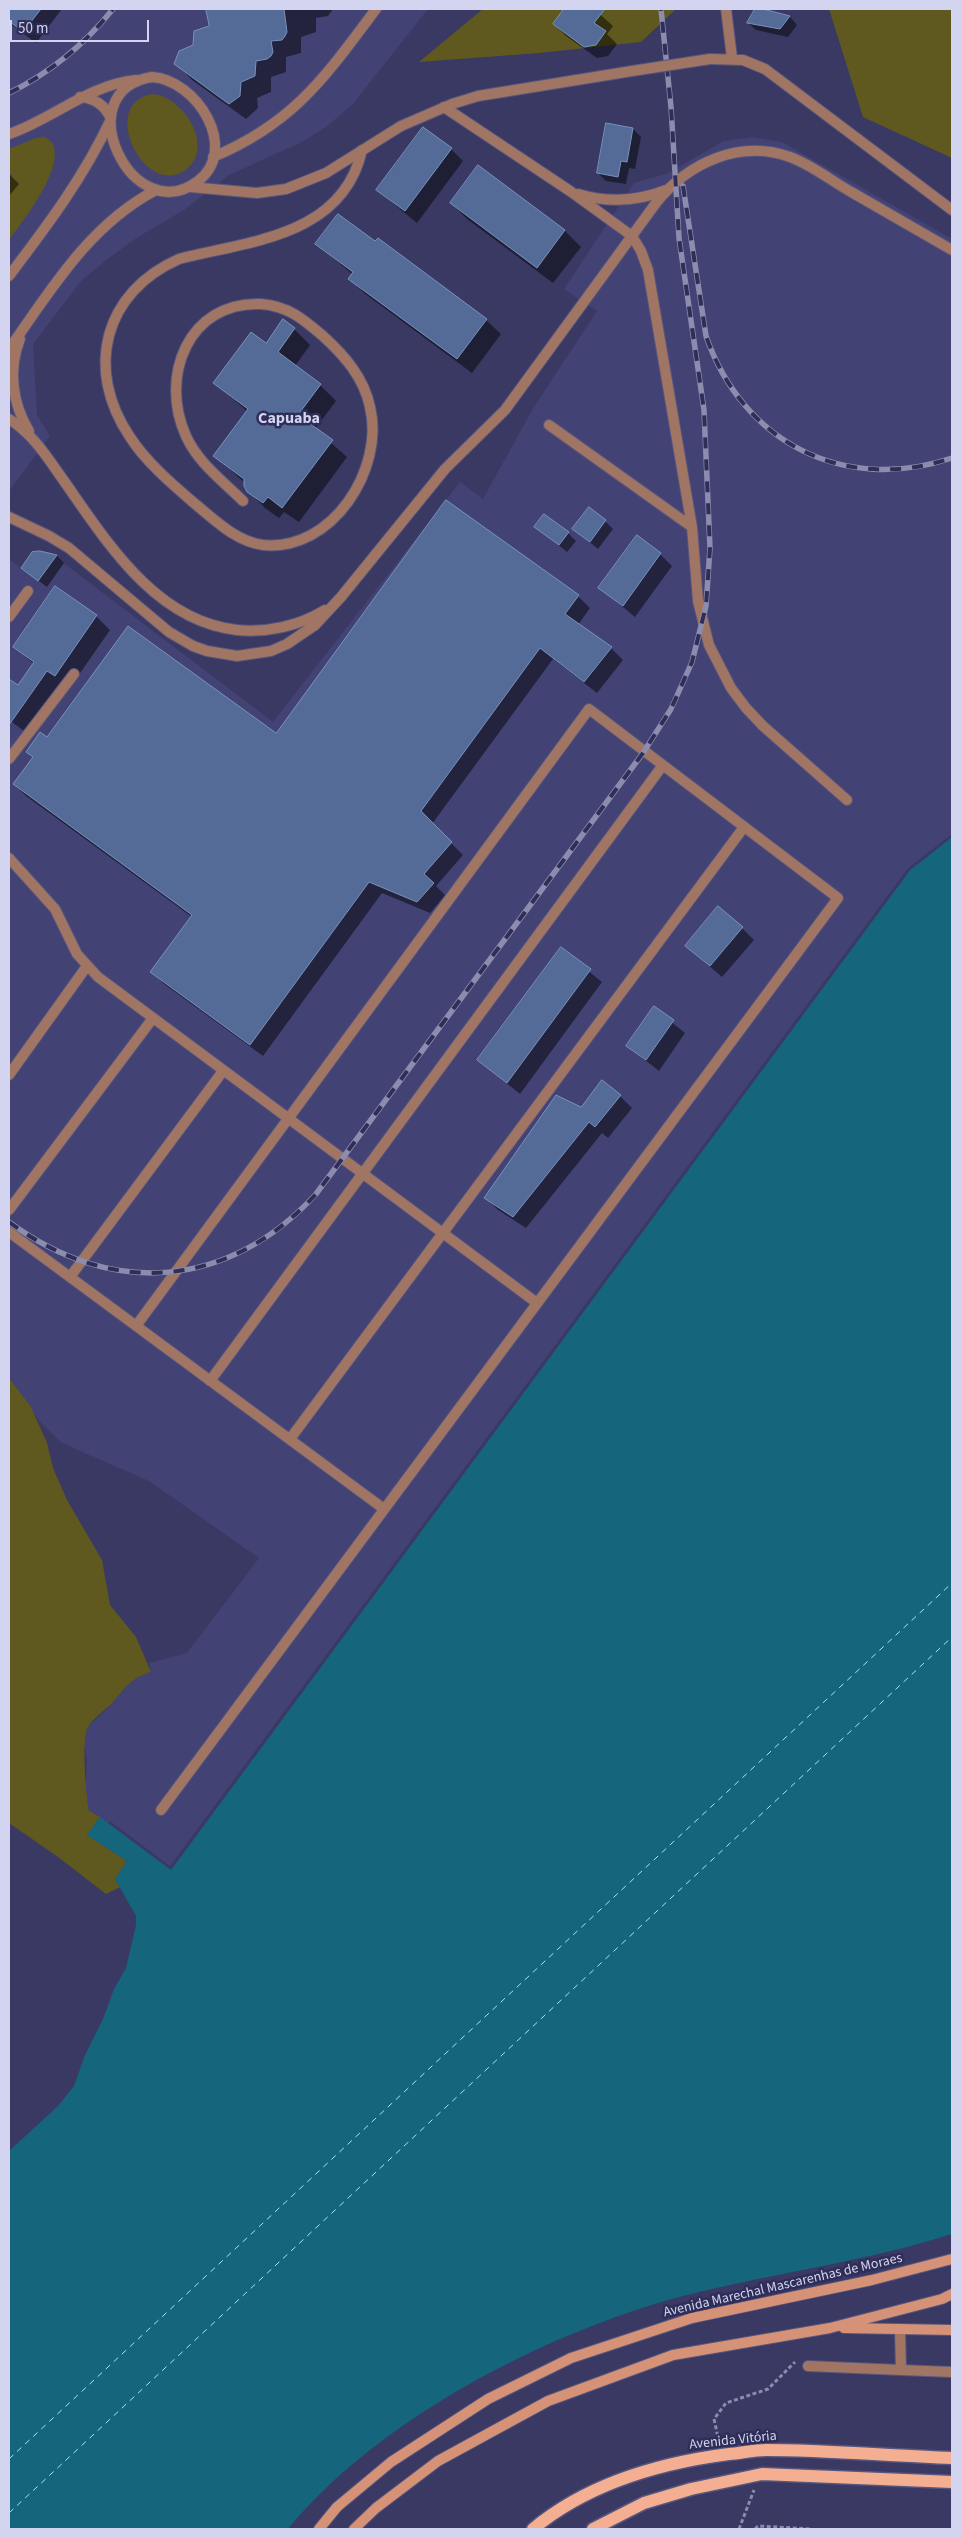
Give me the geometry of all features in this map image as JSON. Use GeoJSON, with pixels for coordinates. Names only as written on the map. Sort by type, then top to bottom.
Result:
{"type":"FeatureCollection","features":[{"type":"Feature","properties":{"kind":"main road","name":"Avenida Marechal Mascarenhas de Moraes"},"geometry":{"type":"LineString","coordinates":[[319,2529],[337,2507],[390,2462],[488,2399],[571,2358],[692,2318],[872,2280],[952,2259]]}},
{"type":"Feature","properties":{"kind":"main road"},"geometry":{"type":"LineString","coordinates":[[354,2529],[376,2508],[438,2461],[548,2401],[673,2355],[830,2328],[942,2299],[952,2294]]}},
{"type":"Feature","properties":{"kind":"main road"},"geometry":{"type":"LineString","coordinates":[[830,2328],[952,2330]]}},
{"type":"Feature","properties":{"kind":"main road","name":"Avenida Vitória"},"geometry":{"type":"LineString","coordinates":[[532,2529],[546,2518],[594,2491],[636,2474],[679,2462],[765,2450],[952,2458]]}},
{"type":"Feature","properties":{"kind":"main road"},"geometry":{"type":"LineString","coordinates":[[593,2529],[644,2503],[692,2489],[762,2474],[952,2482]]}},
{"type":"Feature","properties":{"kind":"lane"},"geometry":{"type":"LineString","coordinates":[[212,158],[255,138],[293,110],[326,76],[376,9]]}},
{"type":"Feature","properties":{"kind":"lane"},"geometry":{"type":"LineString","coordinates":[[726,9],[732,58]]}},
{"type":"Feature","properties":{"kind":"lane"},"geometry":{"type":"LineString","coordinates":[[190,187],[257,193],[286,188],[326,173],[400,126],[444,107],[478,96],[710,59],[732,58],[765,68],[952,210]]}},
{"type":"Feature","properties":{"kind":"lane"},"geometry":{"type":"LineString","coordinates":[[9,134],[40,120],[80,98],[107,85],[142,79],[163,78],[172,81],[195,98],[209,121],[212,133],[212,158],[208,169],[200,180],[190,187],[179,191],[156,190],[135,177],[121,158],[115,146],[110,119],[100,104],[87,98],[80,98]]}},
{"type":"Feature","properties":{"kind":"lane"},"geometry":{"type":"LineString","coordinates":[[9,276],[80,179],[110,119],[112,108],[124,90],[142,79]]}},
{"type":"Feature","properties":{"kind":"lane"},"geometry":{"type":"LineString","coordinates":[[444,107],[570,191],[632,236],[641,251],[648,270],[692,527],[698,601],[705,631],[719,666],[746,708],[763,726],[847,800]]}},
{"type":"Feature","properties":{"kind":"lane"},"geometry":{"type":"LineString","coordinates":[[243,501],[202,461],[182,426],[176,396],[176,380],[183,350],[190,338],[204,323],[220,312],[245,305],[272,305],[298,314],[348,361],[364,390],[373,422],[373,439],[365,472],[343,507],[317,531],[290,543],[262,544],[244,540],[228,531],[184,494],[146,457],[130,437],[114,407],[106,375],[106,344],[110,329],[124,301],[135,287],[163,266],[179,259],[289,232],[319,216],[345,191],[354,175],[362,150]]}},
{"type":"Feature","properties":{"kind":"lane"},"geometry":{"type":"LineString","coordinates":[[9,517],[69,548],[180,640],[207,651],[238,656],[279,648],[302,635],[342,597],[439,476],[505,410],[520,392],[632,236],[679,177],[709,160],[741,152],[775,153],[792,157],[952,250]]}},
{"type":"Feature","properties":{"kind":"lane"},"geometry":{"type":"LineString","coordinates":[[9,349],[92,236],[128,206],[156,190]]}},
{"type":"Feature","properties":{"kind":"lane"},"geometry":{"type":"LineString","coordinates":[[570,191],[597,199],[624,201],[639,199],[667,190]]}},
{"type":"Feature","properties":{"kind":"lane"},"geometry":{"type":"LineString","coordinates":[[24,328],[15,356],[14,385],[19,412],[32,436],[121,559],[159,596],[191,617],[227,629],[266,630],[305,620],[323,611],[342,597]]}},
{"type":"Feature","properties":{"kind":"lane"},"geometry":{"type":"LineString","coordinates":[[9,419],[32,436]]}},
{"type":"Feature","properties":{"kind":"lane"},"geometry":{"type":"LineString","coordinates":[[549,425],[692,527]]}},
{"type":"Feature","properties":{"kind":"lane"},"geometry":{"type":"LineString","coordinates":[[9,617],[28,591]]}},
{"type":"Feature","properties":{"kind":"lane"},"geometry":{"type":"LineString","coordinates":[[9,759],[74,674]]}},
{"type":"Feature","properties":{"kind":"lane"},"geometry":{"type":"LineString","coordinates":[[136,1326],[589,709],[838,898],[161,1810]]}},
{"type":"Feature","properties":{"kind":"lane"},"geometry":{"type":"LineString","coordinates":[[210,1381],[663,765]]}},
{"type":"Feature","properties":{"kind":"lane"},"geometry":{"type":"LineString","coordinates":[[290,1439],[744,827]]}},
{"type":"Feature","properties":{"kind":"lane"},"geometry":{"type":"LineString","coordinates":[[9,858],[55,909],[77,954],[98,977],[537,1303]]}},
{"type":"Feature","properties":{"kind":"lane"},"geometry":{"type":"LineString","coordinates":[[9,1075],[87,966]]}},
{"type":"Feature","properties":{"kind":"lane"},"geometry":{"type":"LineString","coordinates":[[9,1210],[153,1018]]}},
{"type":"Feature","properties":{"kind":"lane"},"geometry":{"type":"LineString","coordinates":[[70,1277],[223,1071]]}},
{"type":"Feature","properties":{"kind":"lane"},"geometry":{"type":"LineString","coordinates":[[9,1232],[384,1509]]}},
{"type":"Feature","properties":{"kind":"lane"},"geometry":{"type":"LineString","coordinates":[[900,2329],[901,2370]]}},
{"type":"Feature","properties":{"kind":"lane"},"geometry":{"type":"LineString","coordinates":[[808,2366],[952,2372]]}},
{"type":"Feature","properties":{"kind":"path"},"geometry":{"type":"LineString","coordinates":[[721,2455],[714,2419],[726,2403],[768,2389]]}},
{"type":"Feature","properties":{"kind":"path"},"geometry":{"type":"LineString","coordinates":[[739,2529],[762,2474]]}},
{"type":"Feature","properties":{"kind":"path"},"geometry":{"type":"LineString","coordinates":[[755,2529],[758,2526],[811,2529]]}},
{"type":"Feature","properties":{"kind":"shaded area"},"geometry":{"type":"Polygon","coordinates":[[[9,9],[428,9],[352,105],[326,127],[300,143],[229,175],[184,210],[138,237],[82,280],[33,344],[37,415],[50,436],[9,491],[9,9]]]}},
{"type":"Feature","properties":{"kind":"shaded area"},"geometry":{"type":"Polygon","coordinates":[[[483,9],[676,9],[641,42],[539,53],[419,62],[483,9]]]}},
{"type":"Feature","properties":{"kind":"shaded area"},"geometry":{"type":"Polygon","coordinates":[[[829,9],[952,9],[952,158],[863,117],[829,9]]]}},
{"type":"Feature","properties":{"kind":"shaded area"},"geometry":{"type":"Polygon","coordinates":[[[153,94],[165,97],[176,104],[192,125],[197,138],[197,150],[193,161],[184,171],[169,175],[154,171],[142,160],[132,145],[128,129],[129,113],[137,101],[153,94]]]}},
{"type":"Feature","properties":{"kind":"shaded area"},"geometry":{"type":"Polygon","coordinates":[[[45,137],[53,146],[55,158],[51,172],[35,204],[9,240],[9,179],[12,175],[9,173],[9,149],[36,138],[45,137]]]}},
{"type":"Feature","properties":{"kind":"shaded area"},"geometry":{"type":"Polygon","coordinates":[[[753,137],[782,142],[952,239],[952,837],[910,870],[171,1870],[89,1811],[85,1789],[87,1761],[84,1741],[88,1726],[105,1711],[135,1677],[151,1672],[149,1663],[187,1653],[259,1558],[149,1481],[62,1443],[41,1423],[9,1378],[9,559],[21,568],[32,552],[49,552],[273,722],[460,482],[483,499],[534,407],[597,311],[564,289],[634,183],[668,173],[724,141],[753,137]]]}},
{"type":"Feature","properties":{"kind":"shaded area"},"geometry":{"type":"Polygon","coordinates":[[[9,1378],[31,1407],[47,1443],[53,1468],[67,1500],[102,1560],[110,1605],[136,1637],[151,1672],[138,1677],[129,1684],[93,1720],[86,1733],[85,1768],[89,1811],[100,1817],[87,1835],[127,1861],[115,1879],[120,1887],[106,1894],[58,1857],[9,1823],[9,1378]]]}},
{"type":"Feature","properties":{"kind":"water"},"geometry":{"type":"Polygon","coordinates":[[[952,837],[952,2234],[852,2260],[683,2296],[631,2312],[577,2332],[522,2357],[468,2385],[417,2416],[369,2451],[325,2489],[288,2529],[9,2529],[9,2151],[58,2106],[74,2086],[85,2055],[103,2019],[114,1989],[126,1968],[136,1925],[136,1916],[115,1879],[127,1861],[87,1835],[100,1817],[171,1869],[910,870],[952,837]]]}},
{"type":"Feature","properties":{"kind":"pier"},"geometry":{"type":"Polygon","coordinates":[[[952,834],[952,837],[910,870],[171,1870],[108,1823],[110,1821],[170,1866],[908,868],[952,834]]]}},
{"type":"Feature","properties":{"kind":"building"},"geometry":{"type":"Polygon","coordinates":[[[9,9],[41,9],[23,32],[9,21],[9,9]]]}},
{"type":"Feature","properties":{"kind":"building"},"geometry":{"type":"Polygon","coordinates":[[[206,9],[284,9],[287,32],[285,36],[282,40],[271,41],[273,52],[271,56],[267,59],[256,61],[255,76],[241,82],[240,96],[229,104],[174,64],[179,51],[193,45],[194,31],[209,26],[206,9]]]}},
{"type":"Feature","properties":{"kind":"building"},"geometry":{"type":"Polygon","coordinates":[[[564,9],[605,9],[594,23],[606,31],[596,45],[584,47],[553,24],[564,9]]]}},
{"type":"Feature","properties":{"kind":"building"},"geometry":{"type":"Polygon","coordinates":[[[755,9],[763,9],[790,16],[780,29],[747,23],[755,9]]]}},
{"type":"Feature","properties":{"kind":"building"},"geometry":{"type":"Polygon","coordinates":[[[606,123],[633,128],[627,162],[621,161],[618,177],[597,173],[606,123]]]}},
{"type":"Feature","properties":{"kind":"building"},"geometry":{"type":"Polygon","coordinates":[[[423,127],[452,148],[405,211],[376,190],[423,127]]]}},
{"type":"Feature","properties":{"kind":"building"},"geometry":{"type":"Polygon","coordinates":[[[478,165],[565,230],[537,268],[450,203],[478,165]]]}},
{"type":"Feature","properties":{"kind":"building"},"geometry":{"type":"Polygon","coordinates":[[[338,214],[375,241],[378,238],[487,319],[457,359],[348,279],[353,272],[315,244],[338,214]]]}},
{"type":"Feature","properties":{"kind":"building"},"geometry":{"type":"Polygon","coordinates":[[[283,319],[295,328],[278,352],[321,384],[298,415],[333,440],[282,508],[268,497],[263,503],[247,492],[244,486],[244,479],[213,456],[248,409],[213,383],[251,332],[266,343],[283,319]]]}},
{"type":"Feature","properties":{"kind":"building"},"geometry":{"type":"Polygon","coordinates":[[[446,500],[579,595],[565,614],[612,647],[584,682],[540,648],[421,811],[452,842],[424,874],[434,883],[417,902],[369,882],[250,1045],[150,972],[192,915],[13,784],[33,757],[26,752],[40,732],[47,737],[128,626],[276,733],[446,500]]]}},
{"type":"Feature","properties":{"kind":"building"},"geometry":{"type":"Polygon","coordinates":[[[589,507],[606,520],[590,542],[572,529],[589,507]]]}},
{"type":"Feature","properties":{"kind":"building"},"geometry":{"type":"Polygon","coordinates":[[[544,514],[569,532],[559,545],[534,527],[544,514]]]}},
{"type":"Feature","properties":{"kind":"building"},"geometry":{"type":"Polygon","coordinates":[[[637,535],[661,553],[623,606],[598,588],[637,535]]]}},
{"type":"Feature","properties":{"kind":"building"},"geometry":{"type":"Polygon","coordinates":[[[40,551],[57,555],[38,581],[21,568],[32,552],[40,551]]]}},
{"type":"Feature","properties":{"kind":"building"},"geometry":{"type":"Polygon","coordinates":[[[55,586],[97,615],[55,676],[47,671],[9,725],[9,679],[18,685],[34,662],[13,647],[55,586]]]}},
{"type":"Feature","properties":{"kind":"building"},"geometry":{"type":"Polygon","coordinates":[[[718,906],[743,927],[710,966],[685,946],[718,906]]]}},
{"type":"Feature","properties":{"kind":"building"},"geometry":{"type":"Polygon","coordinates":[[[561,947],[591,969],[507,1083],[477,1060],[561,947]]]}},
{"type":"Feature","properties":{"kind":"building"},"geometry":{"type":"Polygon","coordinates":[[[654,1006],[674,1020],[646,1060],[626,1046],[654,1006]]]}},
{"type":"Feature","properties":{"kind":"building"},"geometry":{"type":"Polygon","coordinates":[[[602,1080],[621,1095],[595,1127],[589,1122],[513,1217],[484,1198],[556,1095],[581,1107],[602,1080]]]}},
{"type":"Feature","properties":{"kind":"ferry route"},"geometry":{"type":"LineString","coordinates":[[9,2459],[952,1583]]}},
{"type":"Feature","properties":{"kind":"ferry route"},"geometry":{"type":"LineString","coordinates":[[9,2513],[952,1637]]}},
{"type":"Feature","properties":{"kind":"railway"},"geometry":{"type":"LineString","coordinates":[[9,93],[66,57],[113,9]]}},
{"type":"Feature","properties":{"kind":"railway"},"geometry":{"type":"LineString","coordinates":[[9,1222],[48,1247],[88,1263],[128,1272],[168,1272],[208,1265],[246,1249],[282,1226],[316,1194],[643,753],[671,709],[692,662],[706,606],[710,548],[704,410],[679,238],[671,107],[661,9]]}},
{"type":"Feature","properties":{"kind":"railway"},"geometry":{"type":"LineString","coordinates":[[683,186],[706,336],[723,373],[745,405],[772,431],[802,451],[836,463],[873,469],[912,467],[952,458]]}},
{"type":"Feature","properties":{"kind":"district","name":"Capuaba"},"geometry":{"type":"Point","coordinates":[289,419]}}]}
